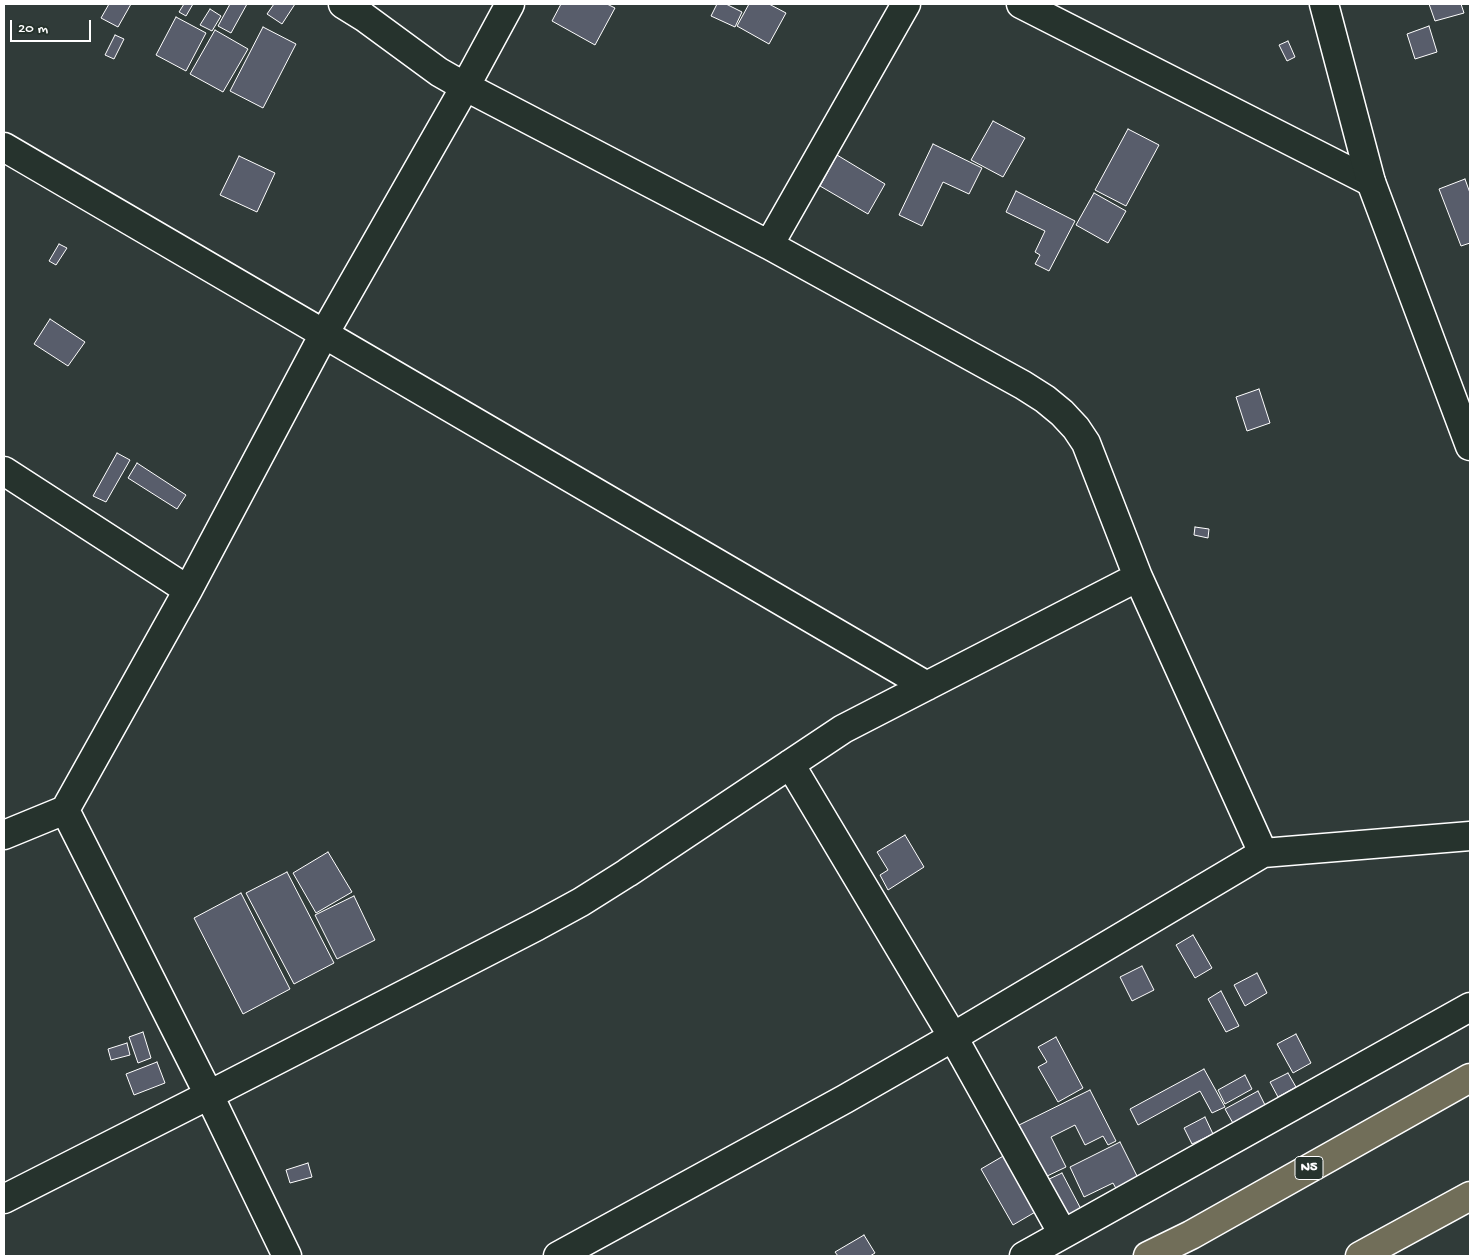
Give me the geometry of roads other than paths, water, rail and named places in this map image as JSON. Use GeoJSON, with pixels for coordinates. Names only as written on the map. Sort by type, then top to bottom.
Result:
{"type":"FeatureCollection","features":[{"type":"Feature","properties":{"kind":"highway","name":"N5"},"geometry":{"type":"LineString","coordinates":[[1148,1256],[1191,1235],[1470,1078]]}},
{"type":"Feature","properties":{"kind":"highway"},"geometry":{"type":"LineString","coordinates":[[1360,1256],[1470,1196]]}},
{"type":"Feature","properties":{"kind":"street"},"geometry":{"type":"LineString","coordinates":[[343,4],[364,17],[439,72],[769,245],[1023,385],[1062,413],[1076,428],[1086,443],[1138,577],[1264,853]]}},
{"type":"Feature","properties":{"kind":"street"},"geometry":{"type":"LineString","coordinates":[[4,835],[65,810],[188,590],[324,334],[510,4]]}},
{"type":"Feature","properties":{"kind":"street"},"geometry":{"type":"LineString","coordinates":[[769,245],[906,4]]}},
{"type":"Feature","properties":{"kind":"street"},"geometry":{"type":"LineString","coordinates":[[1021,4],[1371,182]]}},
{"type":"Feature","properties":{"kind":"street"},"geometry":{"type":"LineString","coordinates":[[1324,4],[1371,182],[1470,446]]}},
{"type":"Feature","properties":{"kind":"street"},"geometry":{"type":"LineString","coordinates":[[4,146],[928,686]]}},
{"type":"Feature","properties":{"kind":"street"},"geometry":{"type":"LineString","coordinates":[[4,471],[188,590]]}},
{"type":"Feature","properties":{"kind":"street"},"geometry":{"type":"LineString","coordinates":[[4,1199],[582,902],[843,729],[1138,577]]}},
{"type":"Feature","properties":{"kind":"street"},"geometry":{"type":"LineString","coordinates":[[790,764],[953,1037],[1063,1234]]}},
{"type":"Feature","properties":{"kind":"street"},"geometry":{"type":"LineString","coordinates":[[65,810],[209,1095],[287,1256]]}},
{"type":"Feature","properties":{"kind":"street"},"geometry":{"type":"LineString","coordinates":[[558,1256],[953,1037],[1264,853],[1470,836]]}},
{"type":"Feature","properties":{"kind":"street"},"geometry":{"type":"LineString","coordinates":[[1024,1256],[1470,1007]]}}]}
